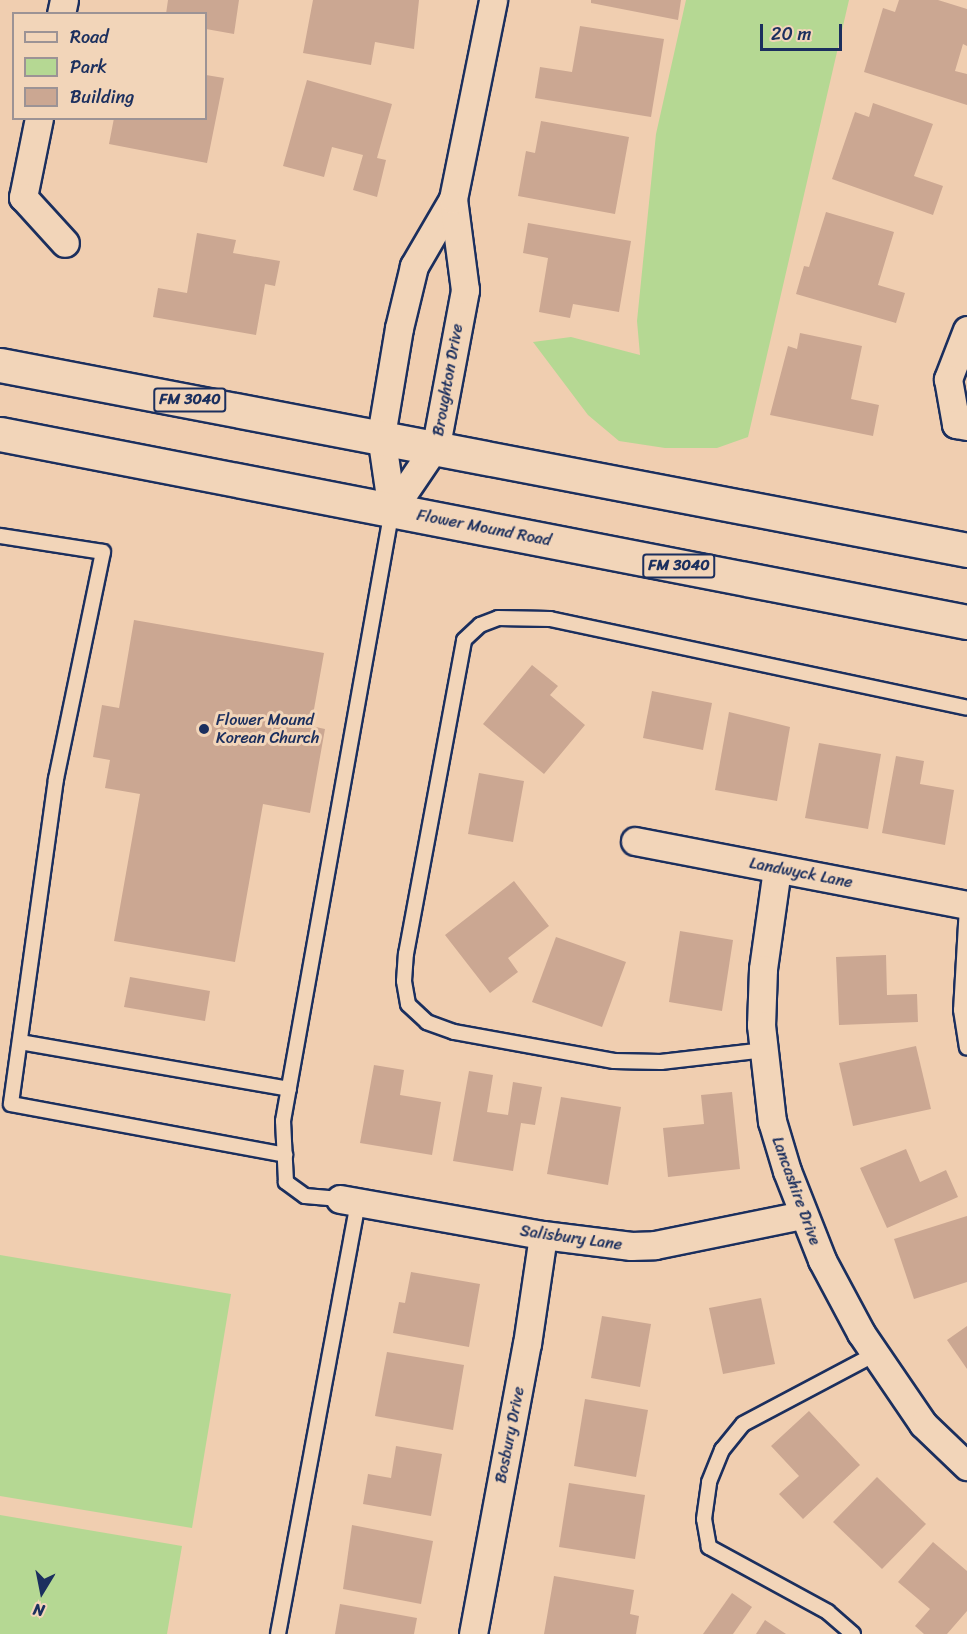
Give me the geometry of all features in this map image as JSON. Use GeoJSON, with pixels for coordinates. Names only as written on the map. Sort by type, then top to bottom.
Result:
{"type":"FeatureCollection","features":[{"type":"Feature","properties":{"kind":"main road","name":"FM 3040"},"geometry":{"type":"LineString","coordinates":[[0,364],[436,445],[967,550]]}},
{"type":"Feature","properties":{"kind":"main road","name":"Flower Mound Road"},"geometry":{"type":"LineString","coordinates":[[0,434],[967,622]]}},
{"type":"Feature","properties":{"kind":"street","name":"Broughton Drive"},"geometry":{"type":"LineString","coordinates":[[392,510],[381,435],[414,266],[453,199],[493,0]]}},
{"type":"Feature","properties":{"kind":"street"},"geometry":{"type":"LineString","coordinates":[[39,120],[23,196],[65,243]]}},
{"type":"Feature","properties":{"kind":"street","name":"Broughton Drive"},"geometry":{"type":"LineString","coordinates":[[392,510],[436,445],[465,290],[453,199]]}},
{"type":"Feature","properties":{"kind":"street"},"geometry":{"type":"LineString","coordinates":[[962,425],[948,379],[967,330]]}},
{"type":"Feature","properties":{"kind":"street","name":"Landwyck Lane"},"geometry":{"type":"LineString","coordinates":[[635,841],[967,906]]}},
{"type":"Feature","properties":{"kind":"street","name":"Lancashire Drive"},"geometry":{"type":"LineString","coordinates":[[777,869],[763,969],[761,1025],[772,1121],[802,1215],[822,1260],[875,1354],[923,1424],[967,1467]]}},
{"type":"Feature","properties":{"kind":"street","name":"Salisbury Lane"},"geometry":{"type":"LineString","coordinates":[[349,1201],[543,1235],[655,1245],[802,1215]]}},
{"type":"Feature","properties":{"kind":"street","name":"Bosbury Drive"},"geometry":{"type":"LineString","coordinates":[[473,1634],[527,1344],[543,1235]]}},
{"type":"Feature","properties":{"kind":"lane"},"geometry":{"type":"LineString","coordinates":[[278,1634],[349,1201],[305,1196],[286,1182],[283,1121],[392,510]]}},
{"type":"Feature","properties":{"kind":"lane"},"geometry":{"type":"LineString","coordinates":[[0,536],[103,552],[56,779],[11,1104],[285,1155]]}},
{"type":"Feature","properties":{"kind":"lane"},"geometry":{"type":"LineString","coordinates":[[765,1050],[661,1062],[614,1060],[454,1032],[427,1022],[408,1004],[404,981],[406,954],[464,640],[480,626],[498,618],[550,619],[967,708]]}},
{"type":"Feature","properties":{"kind":"lane"},"geometry":{"type":"LineString","coordinates":[[967,906],[961,1010],[967,1048]]}},
{"type":"Feature","properties":{"kind":"lane"},"geometry":{"type":"LineString","coordinates":[[20,1042],[289,1089]]}},
{"type":"Feature","properties":{"kind":"lane"},"geometry":{"type":"LineString","coordinates":[[853,1634],[828,1612],[709,1547],[704,1519],[709,1482],[722,1449],[743,1424],[875,1354]]}},
{"type":"Feature","properties":{"kind":"green space"},"geometry":{"type":"Polygon","coordinates":[[[686,0],[849,0],[748,437],[717,448],[665,448],[619,441],[588,415],[533,342],[571,337],[640,355],[637,321],[656,134],[686,0]]]}},
{"type":"Feature","properties":{"kind":"green space"},"geometry":{"type":"Polygon","coordinates":[[[0,1255],[231,1294],[192,1528],[0,1496],[0,1255]]]}},
{"type":"Feature","properties":{"kind":"green space"},"geometry":{"type":"Polygon","coordinates":[[[0,1515],[182,1546],[167,1634],[0,1634],[0,1515]]]}},
{"type":"Feature","properties":{"kind":"building"},"geometry":{"type":"Polygon","coordinates":[[[168,0],[239,0],[234,34],[207,29],[207,12],[166,12],[168,0]]]}},
{"type":"Feature","properties":{"kind":"building"},"geometry":{"type":"Polygon","coordinates":[[[313,0],[419,0],[414,49],[375,42],[371,65],[303,53],[313,0]]]}},
{"type":"Feature","properties":{"kind":"building"},"geometry":{"type":"Polygon","coordinates":[[[591,0],[681,0],[678,20],[591,3],[591,0]]]}},
{"type":"Feature","properties":{"kind":"building"},"geometry":{"type":"Polygon","coordinates":[[[899,0],[938,0],[967,9],[967,46],[963,44],[955,71],[967,74],[967,105],[864,72],[883,8],[895,12],[899,0]]]}},
{"type":"Feature","properties":{"kind":"building"},"geometry":{"type":"Polygon","coordinates":[[[580,26],[664,39],[651,117],[535,98],[540,67],[572,72],[580,26]]]}},
{"type":"Feature","properties":{"kind":"building"},"geometry":{"type":"Polygon","coordinates":[[[207,75],[224,78],[207,163],[109,144],[114,120],[207,120],[207,75]]]}},
{"type":"Feature","properties":{"kind":"building"},"geometry":{"type":"Polygon","coordinates":[[[307,80],[392,104],[377,158],[386,160],[377,197],[353,190],[363,155],[332,147],[324,177],[283,166],[307,80]]]}},
{"type":"Feature","properties":{"kind":"building"},"geometry":{"type":"Polygon","coordinates":[[[873,103],[933,124],[914,176],[943,186],[933,215],[832,179],[855,112],[869,117],[873,103]]]}},
{"type":"Feature","properties":{"kind":"building"},"geometry":{"type":"Polygon","coordinates":[[[541,121],[629,137],[615,214],[518,196],[526,151],[535,153],[541,121]]]}},
{"type":"Feature","properties":{"kind":"building"},"geometry":{"type":"Polygon","coordinates":[[[826,212],[894,232],[878,285],[905,293],[896,323],[796,294],[804,266],[809,267],[826,212]]]}},
{"type":"Feature","properties":{"kind":"building"},"geometry":{"type":"Polygon","coordinates":[[[528,223],[631,241],[619,312],[573,304],[570,318],[539,312],[548,258],[523,253],[528,223]]]}},
{"type":"Feature","properties":{"kind":"building"},"geometry":{"type":"Polygon","coordinates":[[[197,233],[236,240],[233,253],[280,261],[275,286],[265,284],[256,335],[153,317],[158,288],[187,293],[197,233]]]}},
{"type":"Feature","properties":{"kind":"building"},"geometry":{"type":"Polygon","coordinates":[[[800,333],[862,346],[851,399],[879,405],[873,436],[770,415],[788,346],[797,349],[800,333]]]}},
{"type":"Feature","properties":{"kind":"building"},"geometry":{"type":"Polygon","coordinates":[[[134,620],[324,653],[311,726],[325,729],[310,813],[263,804],[235,962],[114,941],[140,794],[105,788],[110,760],[93,757],[102,705],[119,708],[134,620]]]}},
{"type":"Feature","properties":{"kind":"building"},"geometry":{"type":"Polygon","coordinates":[[[532,665],[558,686],[550,695],[585,725],[544,774],[483,724],[532,665]]]}},
{"type":"Feature","properties":{"kind":"building"},"geometry":{"type":"Polygon","coordinates":[[[652,691],[712,703],[703,750],[643,738],[652,691]]]}},
{"type":"Feature","properties":{"kind":"building"},"geometry":{"type":"Polygon","coordinates":[[[729,712],[790,727],[777,801],[715,790],[729,712]]]}},
{"type":"Feature","properties":{"kind":"building"},"geometry":{"type":"Polygon","coordinates":[[[819,743],[881,754],[868,829],[805,818],[819,743]]]}},
{"type":"Feature","properties":{"kind":"building"},"geometry":{"type":"Polygon","coordinates":[[[896,756],[924,761],[920,784],[954,790],[945,845],[882,833],[896,756]]]}},
{"type":"Feature","properties":{"kind":"building"},"geometry":{"type":"Polygon","coordinates":[[[479,773],[524,781],[513,842],[468,834],[479,773]]]}},
{"type":"Feature","properties":{"kind":"building"},"geometry":{"type":"Polygon","coordinates":[[[514,881],[549,926],[508,958],[518,972],[490,993],[445,935],[514,881]]]}},
{"type":"Feature","properties":{"kind":"building"},"geometry":{"type":"Polygon","coordinates":[[[680,931],[733,940],[722,1011],[669,1002],[680,931]]]}},
{"type":"Feature","properties":{"kind":"building"},"geometry":{"type":"Polygon","coordinates":[[[556,937],[626,962],[602,1027],[532,1002],[556,937]]]}},
{"type":"Feature","properties":{"kind":"building"},"geometry":{"type":"Polygon","coordinates":[[[886,955],[887,995],[917,994],[918,1022],[839,1025],[836,957],[886,955]]]}},
{"type":"Feature","properties":{"kind":"building"},"geometry":{"type":"Polygon","coordinates":[[[130,977],[210,991],[205,1021],[124,1007],[130,977]]]}},
{"type":"Feature","properties":{"kind":"building"},"geometry":{"type":"Polygon","coordinates":[[[916,1046],[931,1109],[853,1126],[839,1063],[916,1046]]]}},
{"type":"Feature","properties":{"kind":"building"},"geometry":{"type":"Polygon","coordinates":[[[374,1065],[404,1070],[400,1095],[441,1102],[432,1155],[360,1143],[374,1065]]]}},
{"type":"Feature","properties":{"kind":"building"},"geometry":{"type":"Polygon","coordinates":[[[469,1071],[493,1075],[487,1112],[508,1115],[513,1082],[542,1087],[535,1125],[521,1123],[513,1171],[453,1161],[469,1071]]]}},
{"type":"Feature","properties":{"kind":"building"},"geometry":{"type":"Polygon","coordinates":[[[732,1092],[740,1169],[668,1177],[663,1128],[704,1124],[701,1095],[732,1092]]]}},
{"type":"Feature","properties":{"kind":"building"},"geometry":{"type":"Polygon","coordinates":[[[561,1097],[621,1107],[608,1185],[547,1174],[561,1097]]]}},
{"type":"Feature","properties":{"kind":"building"},"geometry":{"type":"Polygon","coordinates":[[[906,1149],[920,1182],[946,1170],[958,1197],[887,1228],[860,1168],[906,1149]]]}},
{"type":"Feature","properties":{"kind":"building"},"geometry":{"type":"Polygon","coordinates":[[[967,1216],[967,1282],[914,1299],[894,1239],[967,1216]]]}},
{"type":"Feature","properties":{"kind":"building"},"geometry":{"type":"Polygon","coordinates":[[[411,1272],[480,1284],[469,1347],[393,1333],[399,1302],[405,1303],[411,1272]]]}},
{"type":"Feature","properties":{"kind":"building"},"geometry":{"type":"Polygon","coordinates":[[[761,1298],[775,1364],[723,1374],[709,1308],[761,1298]]]}},
{"type":"Feature","properties":{"kind":"building"},"geometry":{"type":"Polygon","coordinates":[[[602,1316],[651,1324],[640,1387],[591,1378],[602,1316]]]}},
{"type":"Feature","properties":{"kind":"building"},"geometry":{"type":"Polygon","coordinates":[[[967,1326],[967,1369],[947,1340],[967,1326]]]}},
{"type":"Feature","properties":{"kind":"building"},"geometry":{"type":"Polygon","coordinates":[[[387,1352],[464,1365],[453,1430],[375,1416],[387,1352]]]}},
{"type":"Feature","properties":{"kind":"building"},"geometry":{"type":"Polygon","coordinates":[[[585,1399],[648,1410],[636,1477],[574,1466],[585,1399]]]}},
{"type":"Feature","properties":{"kind":"building"},"geometry":{"type":"Polygon","coordinates":[[[809,1411],[860,1465],[803,1519],[779,1494],[799,1476],[771,1446],[809,1411]]]}},
{"type":"Feature","properties":{"kind":"building"},"geometry":{"type":"Polygon","coordinates":[[[396,1446],[442,1454],[431,1516],[363,1504],[368,1474],[391,1478],[396,1446]]]}},
{"type":"Feature","properties":{"kind":"building"},"geometry":{"type":"Polygon","coordinates":[[[877,1477],[926,1524],[882,1569],[833,1522],[877,1477]]]}},
{"type":"Feature","properties":{"kind":"building"},"geometry":{"type":"Polygon","coordinates":[[[569,1483],[645,1495],[635,1559],[559,1547],[569,1483]]]}},
{"type":"Feature","properties":{"kind":"building"},"geometry":{"type":"Polygon","coordinates":[[[352,1525],[433,1541],[421,1604],[343,1589],[352,1525]]]}},
{"type":"Feature","properties":{"kind":"building"},"geometry":{"type":"Polygon","coordinates":[[[933,1542],[967,1571],[967,1611],[947,1634],[924,1634],[915,1626],[930,1609],[898,1582],[933,1542]]]}},
{"type":"Feature","properties":{"kind":"building"},"geometry":{"type":"Polygon","coordinates":[[[554,1576],[634,1590],[630,1614],[639,1616],[636,1634],[544,1634],[554,1576]]]}},
{"type":"Feature","properties":{"kind":"building"},"geometry":{"type":"Polygon","coordinates":[[[732,1593],[752,1607],[733,1634],[703,1634],[732,1593]]]}},
{"type":"Feature","properties":{"kind":"building"},"geometry":{"type":"Polygon","coordinates":[[[340,1604],[417,1618],[414,1634],[335,1634],[340,1604]]]}},
{"type":"Feature","properties":{"kind":"building"},"geometry":{"type":"Polygon","coordinates":[[[765,1620],[786,1634],[756,1634],[765,1620]]]}},
{"type":"Feature","properties":{"kind":"place","name":"Flower Mound Korean Church"},"geometry":{"type":"Point","coordinates":[204,729]}}]}
